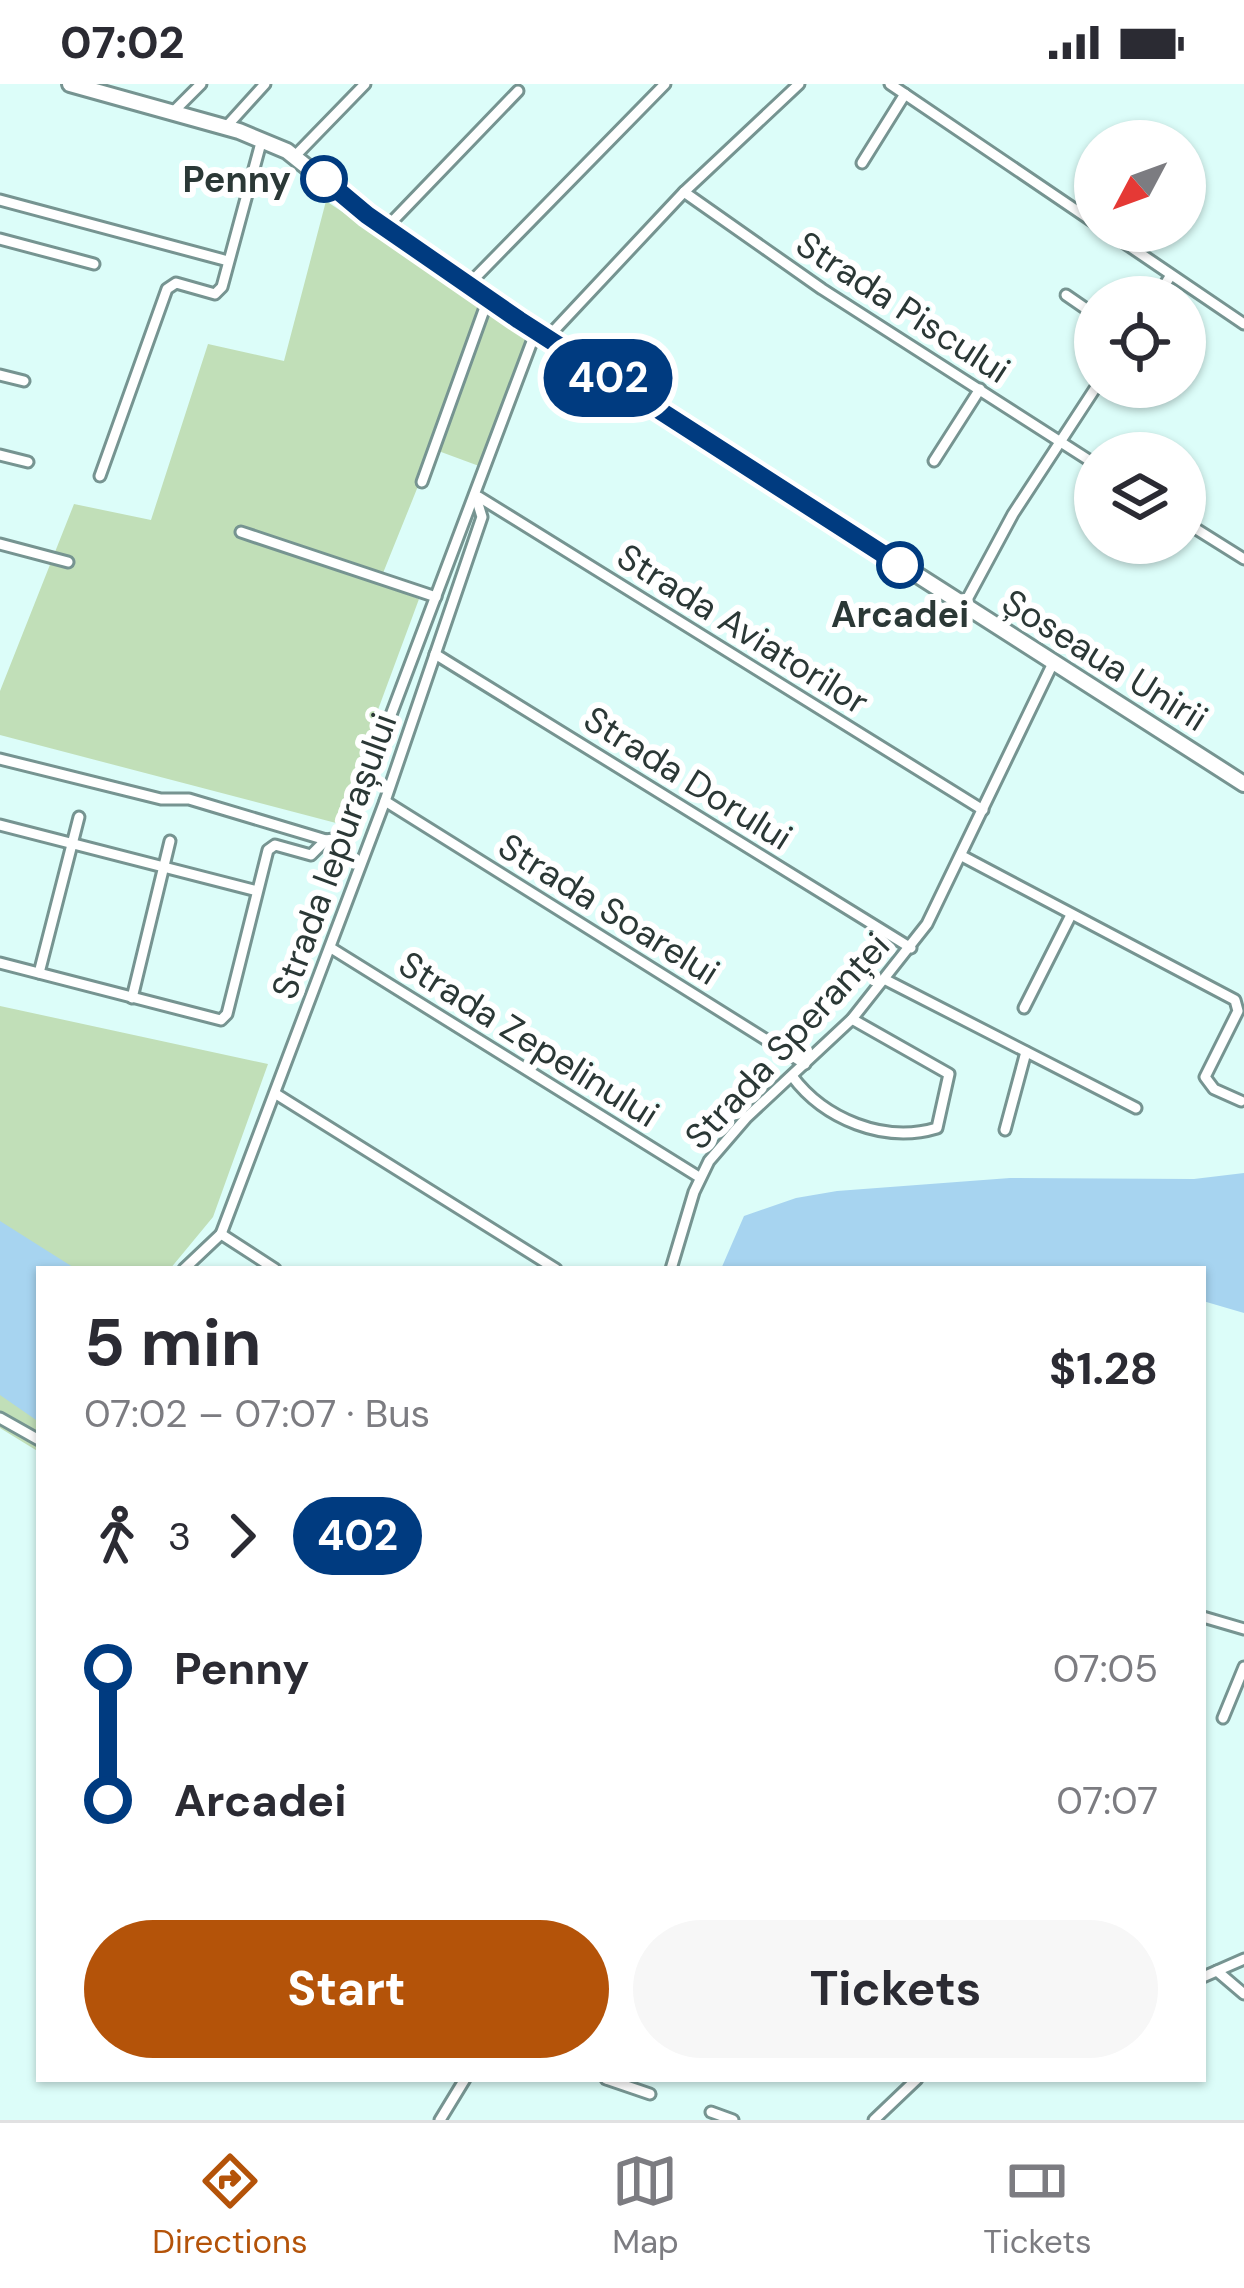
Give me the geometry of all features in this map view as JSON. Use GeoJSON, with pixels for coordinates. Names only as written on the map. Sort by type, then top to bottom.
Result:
{"type":"FeatureCollection","features":[{"type":"Feature","properties":{"kind":"main road","name":"Șoseaua Unirii"},"geometry":{"type":"LineString","coordinates":[[70,84],[226,127],[296,156],[386,228],[541,335],[1244,784]]}},
{"type":"Feature","properties":{"kind":"street"},"geometry":{"type":"LineString","coordinates":[[174,111],[201,84]]}},
{"type":"Feature","properties":{"kind":"street"},"geometry":{"type":"LineString","coordinates":[[226,127],[265,84]]}},
{"type":"Feature","properties":{"kind":"street"},"geometry":{"type":"LineString","coordinates":[[296,156],[364,84]]}},
{"type":"Feature","properties":{"kind":"street"},"geometry":{"type":"LineString","coordinates":[[468,285],[665,84]]}},
{"type":"Feature","properties":{"kind":"street"},"geometry":{"type":"LineString","coordinates":[[541,335],[799,84]]}},
{"type":"Feature","properties":{"kind":"street"},"geometry":{"type":"LineString","coordinates":[[890,84],[1074,209]]}},
{"type":"Feature","properties":{"kind":"street"},"geometry":{"type":"LineString","coordinates":[[386,228],[518,92]]}},
{"type":"Feature","properties":{"kind":"street"},"geometry":{"type":"LineString","coordinates":[[862,163],[905,94]]}},
{"type":"Feature","properties":{"kind":"street"},"geometry":{"type":"LineString","coordinates":[[100,476],[167,289],[176,283],[215,294],[222,287],[262,139]]}},
{"type":"Feature","properties":{"kind":"street","name":"Strada Piscului"},"geometry":{"type":"LineString","coordinates":[[685,192],[822,289],[1074,451]]}},
{"type":"Feature","properties":{"kind":"street"},"geometry":{"type":"LineString","coordinates":[[0,200],[229,261]]}},
{"type":"Feature","properties":{"kind":"street"},"geometry":{"type":"LineString","coordinates":[[0,239],[94,264]]}},
{"type":"Feature","properties":{"kind":"street"},"geometry":{"type":"LineString","coordinates":[[1138,252],[1244,324]]}},
{"type":"Feature","properties":{"kind":"street"},"geometry":{"type":"LineString","coordinates":[[1066,295],[1074,301]]}},
{"type":"Feature","properties":{"kind":"street"},"geometry":{"type":"LineString","coordinates":[[422,482],[488,298]]}},
{"type":"Feature","properties":{"kind":"street","name":"Strada Iepurașului"},"geometry":{"type":"LineString","coordinates":[[330,841],[349,826],[541,335]]}},
{"type":"Feature","properties":{"kind":"street"},"geometry":{"type":"LineString","coordinates":[[0,375],[24,381]]}},
{"type":"Feature","properties":{"kind":"street"},"geometry":{"type":"LineString","coordinates":[[934,461],[980,388]]}},
{"type":"Feature","properties":{"kind":"street"},"geometry":{"type":"LineString","coordinates":[[964,605],[1013,514],[1082,408]]}},
{"type":"Feature","properties":{"kind":"street"},"geometry":{"type":"LineString","coordinates":[[0,455],[28,462]]}},
{"type":"Feature","properties":{"kind":"street","name":"Strada Iepurașului"},"geometry":{"type":"LineString","coordinates":[[221,1234],[331,948],[436,654],[482,517],[475,494]]}},
{"type":"Feature","properties":{"kind":"street","name":"Strada Aviatorilor"},"geometry":{"type":"LineString","coordinates":[[475,494],[983,810]]}},
{"type":"Feature","properties":{"kind":"street"},"geometry":{"type":"LineString","coordinates":[[241,532],[436,596]]}},
{"type":"Feature","properties":{"kind":"street"},"geometry":{"type":"LineString","coordinates":[[1206,535],[1244,559]]}},
{"type":"Feature","properties":{"kind":"street"},"geometry":{"type":"LineString","coordinates":[[0,544],[68,562]]}},
{"type":"Feature","properties":{"kind":"street","name":"Strada Dorului"},"geometry":{"type":"LineString","coordinates":[[436,654],[911,948]]}},
{"type":"Feature","properties":{"kind":"street","name":"Strada Speranței"},"geometry":{"type":"LineString","coordinates":[[672,1266],[699,1177],[721,1145],[852,1019],[911,948],[962,856],[1054,663]]}},
{"type":"Feature","properties":{"kind":"street"},"geometry":{"type":"LineString","coordinates":[[0,759],[161,799],[189,799],[330,841]]}},
{"type":"Feature","properties":{"kind":"street","name":"Strada Soarelui"},"geometry":{"type":"LineString","coordinates":[[385,801],[805,1064]]}},
{"type":"Feature","properties":{"kind":"street"},"geometry":{"type":"LineString","coordinates":[[39,973],[79,817]]}},
{"type":"Feature","properties":{"kind":"street"},"geometry":{"type":"LineString","coordinates":[[0,825],[257,892]]}},
{"type":"Feature","properties":{"kind":"street"},"geometry":{"type":"LineString","coordinates":[[132,998],[170,841]]}},
{"type":"Feature","properties":{"kind":"street"},"geometry":{"type":"LineString","coordinates":[[0,963],[221,1020],[226,1016],[270,847],[311,855],[330,841]]}},
{"type":"Feature","properties":{"kind":"street"},"geometry":{"type":"LineString","coordinates":[[962,856],[1235,1000],[1238,1011],[1205,1077],[1214,1089],[1241,1101]]}},
{"type":"Feature","properties":{"kind":"street"},"geometry":{"type":"LineString","coordinates":[[1024,1008],[1071,915]]}},
{"type":"Feature","properties":{"kind":"street","name":"Strada Zepelinului"},"geometry":{"type":"LineString","coordinates":[[331,948],[699,1177]]}},
{"type":"Feature","properties":{"kind":"street"},"geometry":{"type":"LineString","coordinates":[[886,980],[1136,1108]]}},
{"type":"Feature","properties":{"kind":"street"},"geometry":{"type":"LineString","coordinates":[[792,1076],[825,1110],[868,1129],[937,1128],[949,1074],[852,1019]]}},
{"type":"Feature","properties":{"kind":"street"},"geometry":{"type":"LineString","coordinates":[[1005,1130],[1026,1052]]}},
{"type":"Feature","properties":{"kind":"street"},"geometry":{"type":"LineString","coordinates":[[276,1094],[551,1266]]}},
{"type":"Feature","properties":{"kind":"street"},"geometry":{"type":"LineString","coordinates":[[187,1266],[221,1234],[270,1266]]}},
{"type":"Feature","properties":{"kind":"street"},"geometry":{"type":"LineString","coordinates":[[0,1418],[36,1438]]}},
{"type":"Feature","properties":{"kind":"street"},"geometry":{"type":"LineString","coordinates":[[1206,1620],[1244,1629]]}},
{"type":"Feature","properties":{"kind":"street"},"geometry":{"type":"LineString","coordinates":[[1223,1718],[1244,1667]]}},
{"type":"Feature","properties":{"kind":"street"},"geometry":{"type":"LineString","coordinates":[[1206,1976],[1244,1959]]}},
{"type":"Feature","properties":{"kind":"street"},"geometry":{"type":"LineString","coordinates":[[1217,1971],[1244,1994]]}},
{"type":"Feature","properties":{"kind":"street"},"geometry":{"type":"LineString","coordinates":[[440,2120],[463,2082]]}},
{"type":"Feature","properties":{"kind":"street"},"geometry":{"type":"LineString","coordinates":[[614,2082],[650,2095]]}},
{"type":"Feature","properties":{"kind":"street"},"geometry":{"type":"LineString","coordinates":[[874,2120],[914,2082]]}},
{"type":"Feature","properties":{"kind":"street"},"geometry":{"type":"LineString","coordinates":[[711,2112],[733,2120]]}},
{"type":"Feature","properties":{"kind":"green space"},"geometry":{"type":"Polygon","coordinates":[[[326,201],[528,335],[479,466],[433,449],[379,583],[419,599],[336,823],[0,735],[0,691],[74,504],[151,520],[208,344],[284,361],[326,201]]]}},
{"type":"Feature","properties":{"kind":"green space"},"geometry":{"type":"Polygon","coordinates":[[[0,1006],[268,1064],[213,1217],[172,1266],[36,1266],[36,1450],[0,1428],[0,1006]]]}},
{"type":"Feature","properties":{"kind":"water"},"geometry":{"type":"Polygon","coordinates":[[[1244,1173],[1244,1313],[1206,1302],[1206,1266],[722,1266],[744,1216],[796,1198],[1010,1178],[1194,1179],[1244,1173]]]}},
{"type":"Feature","properties":{"kind":"water"},"geometry":{"type":"Polygon","coordinates":[[[0,1221],[71,1266],[36,1266],[36,1420],[0,1395],[0,1221]]]}},
{"type":"Feature","properties":{"kind":"bus line","name":"402"},"geometry":{"type":"LineString","coordinates":[[324,179],[367,215],[519,320],[900,565]]}},
{"type":"Feature","properties":{"kind":"place","name":"Penny"},"geometry":{"type":"Point","coordinates":[324,179]}},
{"type":"Feature","properties":{"kind":"place","name":"Arcadei"},"geometry":{"type":"Point","coordinates":[900,565]}}]}
